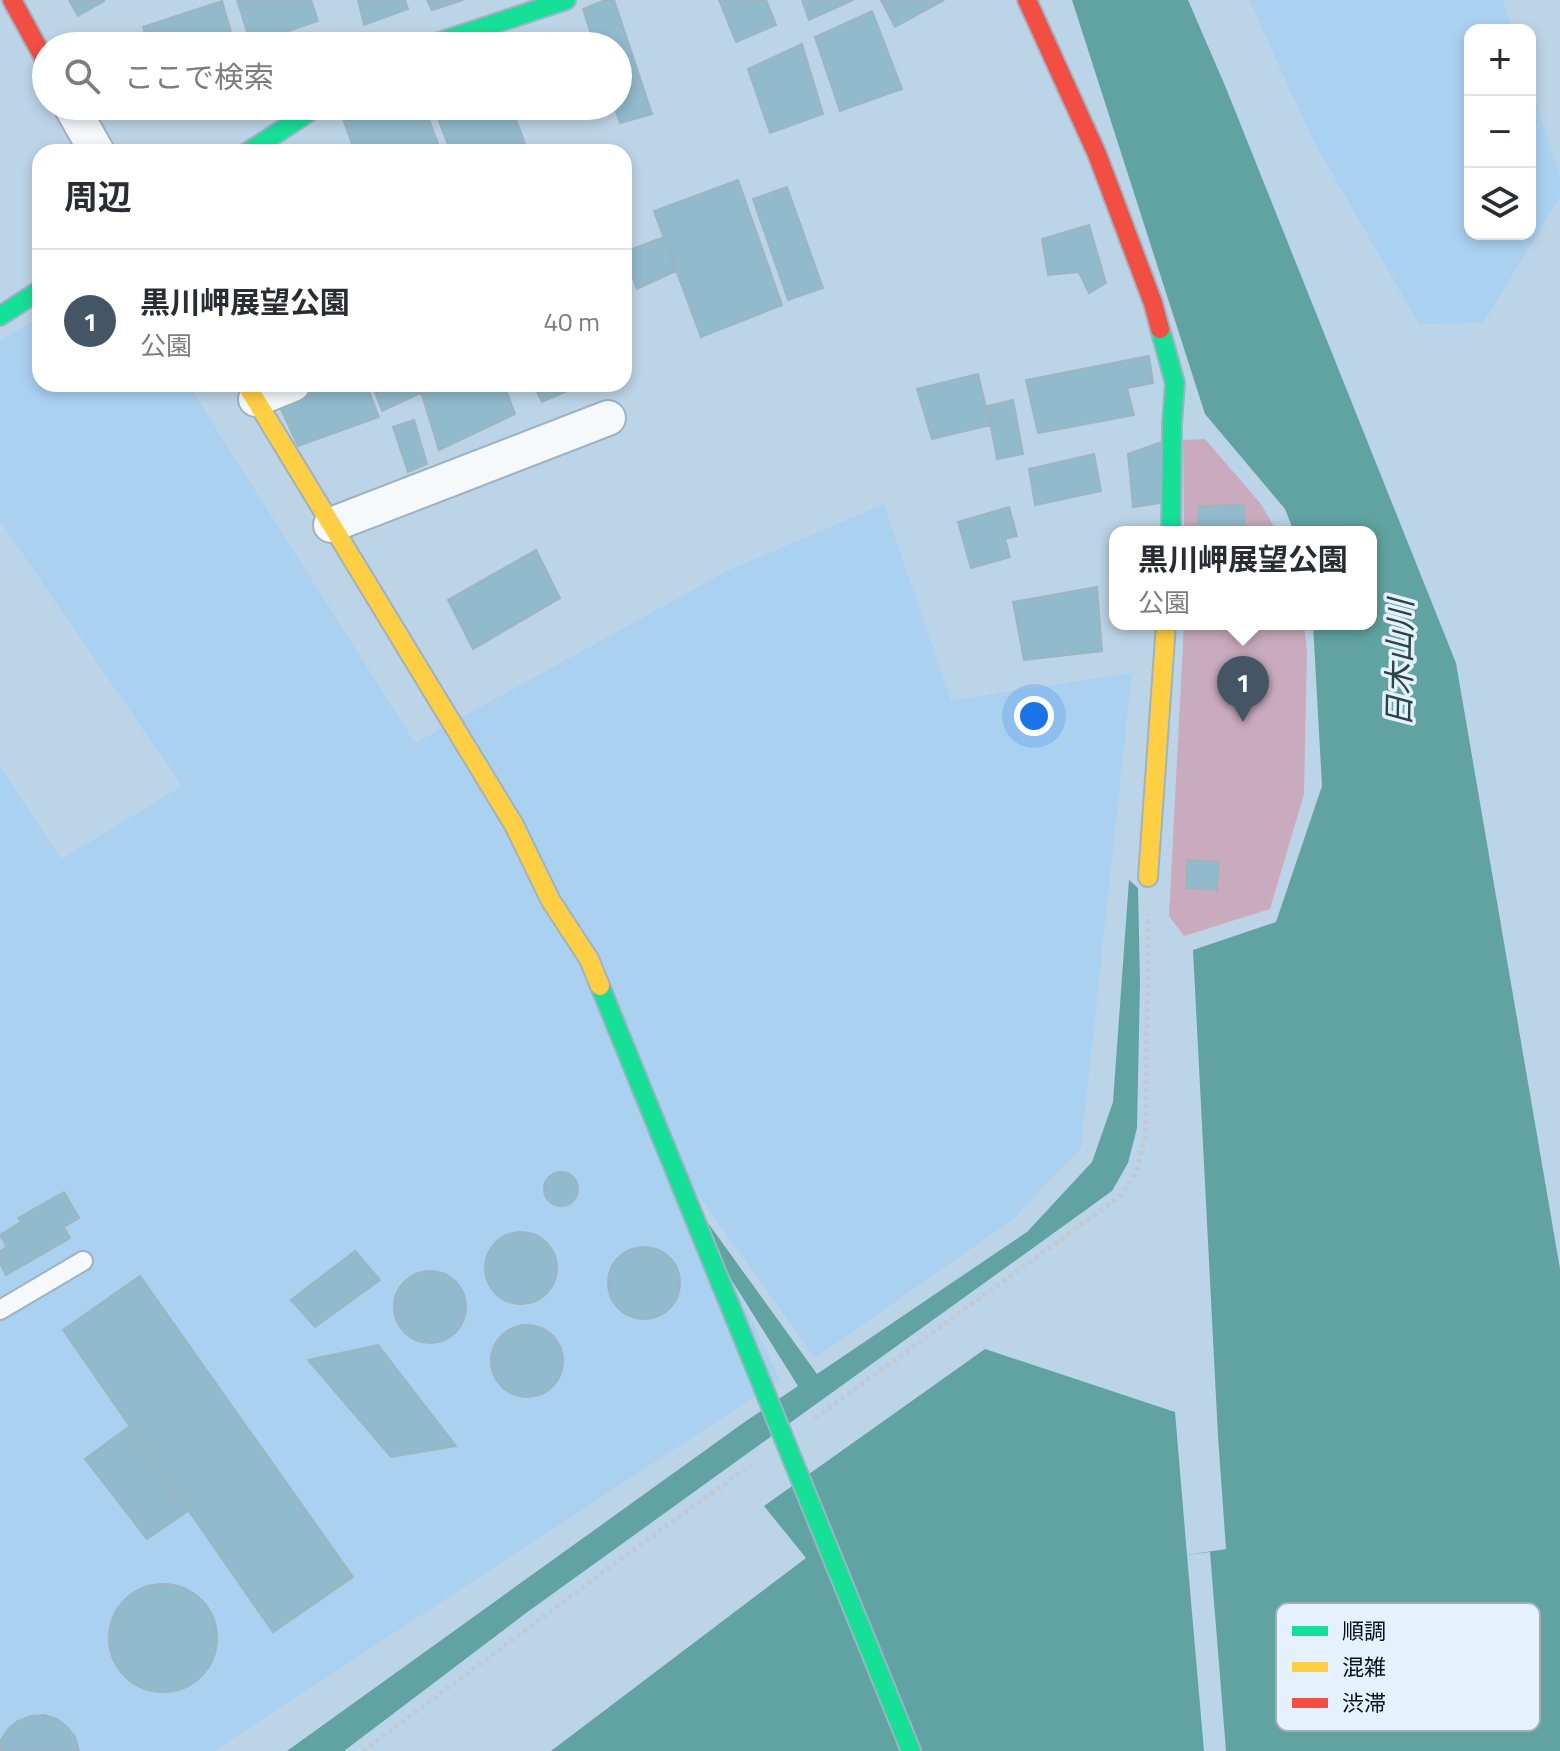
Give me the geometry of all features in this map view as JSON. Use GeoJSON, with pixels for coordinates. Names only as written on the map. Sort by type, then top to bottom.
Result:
{"type":"FeatureCollection","features":[{"type":"Feature","properties":{"kind":"street"},"geometry":{"type":"LineString","coordinates":[[12,0],[32,36]]}},
{"type":"Feature","properties":{"kind":"street"},"geometry":{"type":"LineString","coordinates":[[469,32],[566,0]]}},
{"type":"Feature","properties":{"kind":"street"},"geometry":{"type":"LineString","coordinates":[[1027,0],[1097,154],[1153,303],[1175,383],[1171,526]]}},
{"type":"Feature","properties":{"kind":"street"},"geometry":{"type":"LineString","coordinates":[[79,120],[92,144]]}},
{"type":"Feature","properties":{"kind":"street"},"geometry":{"type":"LineString","coordinates":[[260,144],[297,120]]}},
{"type":"Feature","properties":{"kind":"street"},"geometry":{"type":"LineString","coordinates":[[0,316],[32,295]]}},
{"type":"Feature","properties":{"kind":"street"},"geometry":{"type":"LineString","coordinates":[[251,392],[514,825],[551,901],[589,959],[911,1751]]}},
{"type":"Feature","properties":{"kind":"street"},"geometry":{"type":"LineString","coordinates":[[331,525],[608,418]]}},
{"type":"Feature","properties":{"kind":"street"},"geometry":{"type":"LineString","coordinates":[[1148,877],[1166,630]]}},
{"type":"Feature","properties":{"kind":"lane"},"geometry":{"type":"LineString","coordinates":[[0,1310],[83,1261]]}},
{"type":"Feature","properties":{"kind":"path"},"geometry":{"type":"LineString","coordinates":[[809,1422],[1119,1197],[1137,1172],[1146,1131],[1148,877]]}},
{"type":"Feature","properties":{"kind":"path"},"geometry":{"type":"LineString","coordinates":[[363,1751],[757,1459]]}},
{"type":"Feature","properties":{"kind":"shaded area"},"geometry":{"type":"Polygon","coordinates":[[[1249,0],[1503,0],[1510,24],[1464,24],[1464,240],[1534,240],[1483,323],[1419,324],[1314,142],[1249,0]]]}},
{"type":"Feature","properties":{"kind":"shaded area"},"geometry":{"type":"Polygon","coordinates":[[[1536,102],[1560,176],[1560,197],[1536,236],[1536,102]]]}},
{"type":"Feature","properties":{"kind":"shaded area"},"geometry":{"type":"Polygon","coordinates":[[[32,321],[32,392],[193,392],[415,743],[731,569],[884,504],[951,700],[1132,673],[1081,1148],[1012,1220],[815,1358],[681,1171],[780,1380],[214,1751],[0,1751],[0,766],[61,859],[182,786],[0,521],[0,341],[32,321]]]}},
{"type":"Feature","properties":{"kind":"shaded area"},"geometry":{"type":"Polygon","coordinates":[[[1205,439],[1261,504],[1274,526],[1184,526],[1183,440],[1205,439]]]}},
{"type":"Feature","properties":{"kind":"shaded area"},"geometry":{"type":"Polygon","coordinates":[[[1184,630],[1305,630],[1304,794],[1270,909],[1184,936],[1169,916],[1184,630]]]}},
{"type":"Feature","properties":{"kind":"water","name":"日木山川"},"geometry":{"type":"Polygon","coordinates":[[[1072,0],[1188,0],[1456,663],[1560,1269],[1560,1751],[551,1751],[806,1558],[764,1506],[985,1349],[1175,1412],[1187,1555],[1226,1549],[1193,950],[1276,922],[1322,786],[1313,630],[1377,630],[1377,526],[1292,526],[1285,509],[1205,414],[1072,0]]]}},
{"type":"Feature","properties":{"kind":"water"},"geometry":{"type":"Polygon","coordinates":[[[1129,880],[1138,888],[1137,1128],[1128,1163],[1112,1191],[526,1613],[344,1751],[287,1751],[798,1386],[671,1183],[677,1180],[817,1374],[1027,1232],[1092,1162],[1113,1102],[1129,880]]]}},
{"type":"Feature","properties":{"kind":"pier"},"geometry":{"type":"Polygon","coordinates":[[[1210,1552],[1226,1751],[1204,1751],[1187,1555],[1210,1552]]]}},
{"type":"Feature","properties":{"kind":"building"},"geometry":{"type":"Polygon","coordinates":[[[69,0],[103,0],[104,1],[78,16],[69,0]]]}},
{"type":"Feature","properties":{"kind":"building"},"geometry":{"type":"Polygon","coordinates":[[[237,0],[311,0],[318,21],[286,32],[247,32],[237,0]]]}},
{"type":"Feature","properties":{"kind":"building"},"geometry":{"type":"Polygon","coordinates":[[[358,0],[405,0],[408,9],[364,25],[358,0]]]}},
{"type":"Feature","properties":{"kind":"building"},"geometry":{"type":"Polygon","coordinates":[[[427,0],[463,0],[432,10],[427,0]]]}},
{"type":"Feature","properties":{"kind":"building"},"geometry":{"type":"Polygon","coordinates":[[[605,0],[614,0],[625,32],[590,32],[583,9],[605,0]]]}},
{"type":"Feature","properties":{"kind":"building"},"geometry":{"type":"Polygon","coordinates":[[[719,0],[766,0],[776,25],[736,42],[719,0]]]}},
{"type":"Feature","properties":{"kind":"building"},"geometry":{"type":"Polygon","coordinates":[[[802,0],[853,0],[809,20],[802,0]]]}},
{"type":"Feature","properties":{"kind":"building"},"geometry":{"type":"Polygon","coordinates":[[[881,0],[944,0],[895,27],[881,0]]]}},
{"type":"Feature","properties":{"kind":"building"},"geometry":{"type":"Polygon","coordinates":[[[222,1],[231,32],[145,32],[143,27],[222,1]]]}},
{"type":"Feature","properties":{"kind":"building"},"geometry":{"type":"Polygon","coordinates":[[[872,11],[902,89],[840,111],[815,37],[872,11]]]}},
{"type":"Feature","properties":{"kind":"building"},"geometry":{"type":"Polygon","coordinates":[[[802,44],[823,114],[770,133],[748,69],[802,44]]]}},
{"type":"Feature","properties":{"kind":"building"},"geometry":{"type":"Polygon","coordinates":[[[632,54],[652,114],[632,120],[632,54]]]}},
{"type":"Feature","properties":{"kind":"building"},"geometry":{"type":"Polygon","coordinates":[[[344,120],[429,120],[438,144],[352,144],[344,120]]]}},
{"type":"Feature","properties":{"kind":"building"},"geometry":{"type":"Polygon","coordinates":[[[438,120],[516,120],[525,144],[448,144],[438,120]]]}},
{"type":"Feature","properties":{"kind":"building"},"geometry":{"type":"Polygon","coordinates":[[[738,180],[782,305],[701,337],[654,211],[738,180]]]}},
{"type":"Feature","properties":{"kind":"building"},"geometry":{"type":"Polygon","coordinates":[[[787,187],[823,288],[788,300],[753,199],[787,187]]]}},
{"type":"Feature","properties":{"kind":"building"},"geometry":{"type":"Polygon","coordinates":[[[1089,225],[1106,283],[1089,293],[1079,272],[1048,275],[1042,239],[1089,225]]]}},
{"type":"Feature","properties":{"kind":"building"},"geometry":{"type":"Polygon","coordinates":[[[664,237],[676,271],[637,289],[632,275],[632,249],[664,237]]]}},
{"type":"Feature","properties":{"kind":"building"},"geometry":{"type":"Polygon","coordinates":[[[1149,356],[1153,383],[1127,388],[1134,415],[1038,433],[1026,380],[1149,356]]]}},
{"type":"Feature","properties":{"kind":"building"},"geometry":{"type":"Polygon","coordinates":[[[978,374],[990,425],[932,439],[917,389],[978,374]]]}},
{"type":"Feature","properties":{"kind":"building"},"geometry":{"type":"Polygon","coordinates":[[[307,392],[369,392],[379,417],[298,446],[280,407],[307,392]]]}},
{"type":"Feature","properties":{"kind":"building"},"geometry":{"type":"Polygon","coordinates":[[[375,392],[423,392],[382,411],[375,392]]]}},
{"type":"Feature","properties":{"kind":"building"},"geometry":{"type":"Polygon","coordinates":[[[421,392],[507,392],[515,414],[439,450],[421,392]]]}},
{"type":"Feature","properties":{"kind":"building"},"geometry":{"type":"Polygon","coordinates":[[[537,392],[565,392],[542,402],[537,392]]]}},
{"type":"Feature","properties":{"kind":"building"},"geometry":{"type":"Polygon","coordinates":[[[1013,400],[1023,454],[997,459],[987,406],[1013,400]]]}},
{"type":"Feature","properties":{"kind":"building"},"geometry":{"type":"Polygon","coordinates":[[[414,420],[427,464],[408,472],[393,427],[414,420]]]}},
{"type":"Feature","properties":{"kind":"building"},"geometry":{"type":"Polygon","coordinates":[[[1161,442],[1168,502],[1133,507],[1128,454],[1161,442]]]}},
{"type":"Feature","properties":{"kind":"building"},"geometry":{"type":"Polygon","coordinates":[[[1094,454],[1101,491],[1035,505],[1029,469],[1094,454]]]}},
{"type":"Feature","properties":{"kind":"building"},"geometry":{"type":"Polygon","coordinates":[[[1244,505],[1244,526],[1198,526],[1198,506],[1244,505]]]}},
{"type":"Feature","properties":{"kind":"building"},"geometry":{"type":"Polygon","coordinates":[[[1009,507],[1017,536],[1005,539],[1010,557],[971,568],[958,522],[1009,507]]]}},
{"type":"Feature","properties":{"kind":"building"},"geometry":{"type":"Polygon","coordinates":[[[536,550],[560,598],[473,649],[448,600],[536,550]]]}},
{"type":"Feature","properties":{"kind":"building"},"geometry":{"type":"Polygon","coordinates":[[[1097,587],[1102,651],[1024,660],[1013,602],[1097,587]]]}},
{"type":"Feature","properties":{"kind":"building"},"geometry":{"type":"Polygon","coordinates":[[[1187,860],[1219,862],[1217,890],[1186,888],[1187,860]]]}},
{"type":"Feature","properties":{"kind":"building"},"geometry":{"type":"Polygon","coordinates":[[[561,1172],[573,1177],[578,1189],[573,1201],[561,1206],[549,1201],[544,1189],[549,1177],[561,1172]]]}},
{"type":"Feature","properties":{"kind":"building"},"geometry":{"type":"Polygon","coordinates":[[[64,1192],[79,1218],[64,1227],[70,1238],[6,1275],[0,1263],[0,1251],[7,1247],[0,1235],[21,1222],[18,1218],[64,1192]]]}},
{"type":"Feature","properties":{"kind":"building"},"geometry":{"type":"Polygon","coordinates":[[[521,1232],[541,1238],[551,1248],[557,1268],[551,1288],[541,1298],[521,1304],[501,1298],[491,1288],[485,1268],[491,1248],[501,1238],[521,1232]]]}},
{"type":"Feature","properties":{"kind":"building"},"geometry":{"type":"Polygon","coordinates":[[[644,1247],[664,1253],[674,1263],[680,1283],[674,1303],[664,1313],[644,1319],[624,1313],[614,1303],[608,1283],[614,1263],[624,1253],[644,1247]]]}},
{"type":"Feature","properties":{"kind":"building"},"geometry":{"type":"Polygon","coordinates":[[[355,1251],[380,1280],[315,1327],[291,1300],[355,1251]]]}},
{"type":"Feature","properties":{"kind":"building"},"geometry":{"type":"Polygon","coordinates":[[[430,1271],[450,1277],[460,1287],[466,1307],[460,1327],[450,1337],[430,1343],[410,1337],[400,1327],[394,1307],[400,1287],[410,1277],[430,1271]]]}},
{"type":"Feature","properties":{"kind":"building"},"geometry":{"type":"Polygon","coordinates":[[[140,1276],[353,1577],[273,1632],[63,1330],[140,1276]]]}},
{"type":"Feature","properties":{"kind":"building"},"geometry":{"type":"Polygon","coordinates":[[[527,1325],[547,1331],[557,1341],[563,1361],[557,1381],[547,1391],[527,1397],[507,1391],[497,1381],[491,1361],[497,1341],[507,1331],[527,1325]]]}},
{"type":"Feature","properties":{"kind":"building"},"geometry":{"type":"Polygon","coordinates":[[[378,1345],[456,1446],[391,1457],[308,1360],[378,1345]]]}},
{"type":"Feature","properties":{"kind":"building"},"geometry":{"type":"Polygon","coordinates":[[[130,1426],[188,1511],[147,1539],[85,1459],[130,1426]]]}},
{"type":"Feature","properties":{"kind":"building"},"geometry":{"type":"Polygon","coordinates":[[[163,1584],[184,1588],[201,1600],[213,1617],[217,1638],[213,1659],[201,1676],[184,1688],[163,1692],[142,1688],[125,1676],[113,1659],[109,1638],[113,1617],[125,1600],[142,1588],[163,1584]]]}},
{"type":"Feature","properties":{"kind":"building"},"geometry":{"type":"Polygon","coordinates":[[[44,1715],[57,1719],[67,1727],[75,1737],[79,1751],[0,1751],[1,1740],[8,1729],[18,1721],[44,1715]]]}},
{"type":"Feature","properties":{"kind":"traffic: fast"},"geometry":{"type":"LineString","coordinates":[[469,32],[566,0]]}},
{"type":"Feature","properties":{"kind":"traffic: fast"},"geometry":{"type":"LineString","coordinates":[[260,144],[297,120]]}},
{"type":"Feature","properties":{"kind":"traffic: fast"},"geometry":{"type":"LineString","coordinates":[[0,316],[32,295]]}},
{"type":"Feature","properties":{"kind":"traffic: fast"},"geometry":{"type":"LineString","coordinates":[[1160,329],[1175,383],[1171,526]]}},
{"type":"Feature","properties":{"kind":"traffic: fast"},"geometry":{"type":"LineString","coordinates":[[600,986],[911,1751]]}},
{"type":"Feature","properties":{"kind":"traffic: slow"},"geometry":{"type":"LineString","coordinates":[[251,392],[514,825],[551,901],[589,959],[600,986]]}},
{"type":"Feature","properties":{"kind":"traffic: slow"},"geometry":{"type":"LineString","coordinates":[[1148,877],[1166,630]]}},
{"type":"Feature","properties":{"kind":"traffic: jam"},"geometry":{"type":"LineString","coordinates":[[12,0],[32,36]]}},
{"type":"Feature","properties":{"kind":"traffic: jam"},"geometry":{"type":"LineString","coordinates":[[1027,0],[1097,154],[1160,329]]}},
{"type":"Feature","properties":{"kind":"place","name":"黒川岬展望公園"},"geometry":{"type":"Point","coordinates":[1243,722]}}]}
